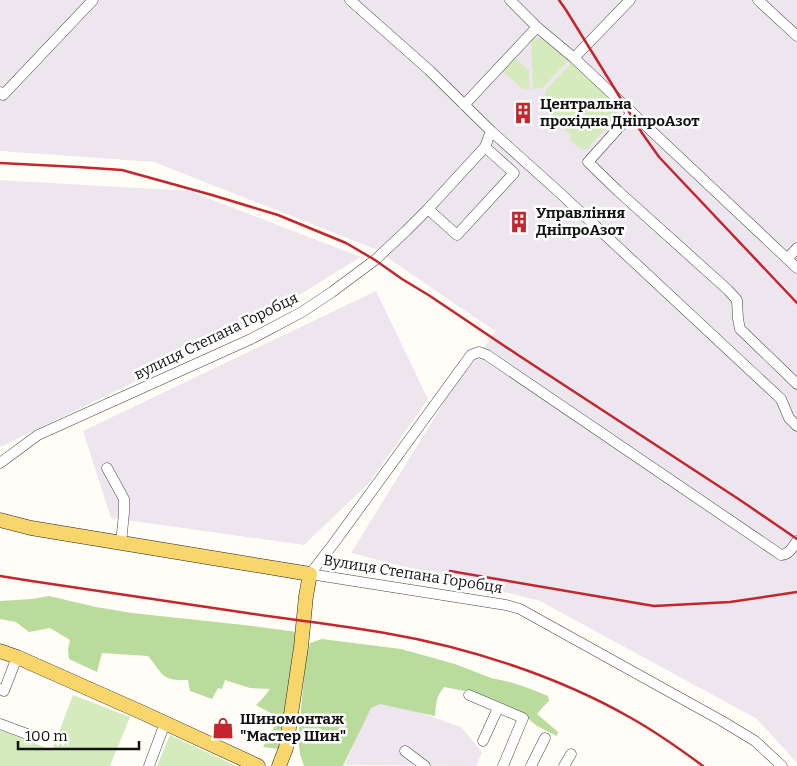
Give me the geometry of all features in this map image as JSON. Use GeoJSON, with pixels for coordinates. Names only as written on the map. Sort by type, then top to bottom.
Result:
{"type":"FeatureCollection","features":[{"type":"Feature","properties":{"kind":"main road","name":"Вулиця Степана Горобця"},"geometry":{"type":"LineString","coordinates":[[0,520],[31,528],[310,574]]}},
{"type":"Feature","properties":{"kind":"main road"},"geometry":{"type":"LineString","coordinates":[[278,766],[286,748],[310,574]]}},
{"type":"Feature","properties":{"kind":"main road"},"geometry":{"type":"LineString","coordinates":[[0,651],[166,723],[258,766]]}},
{"type":"Feature","properties":{"kind":"street"},"geometry":{"type":"LineString","coordinates":[[0,92],[3,95],[94,0]]}},
{"type":"Feature","properties":{"kind":"street"},"geometry":{"type":"LineString","coordinates":[[350,0],[429,70],[491,131],[781,399],[789,418],[797,426]]}},
{"type":"Feature","properties":{"kind":"street"},"geometry":{"type":"LineString","coordinates":[[510,0],[797,268]]}},
{"type":"Feature","properties":{"kind":"street"},"geometry":{"type":"LineString","coordinates":[[574,58],[630,0]]}},
{"type":"Feature","properties":{"kind":"street"},"geometry":{"type":"LineString","coordinates":[[758,0],[797,36]]}},
{"type":"Feature","properties":{"kind":"street"},"geometry":{"type":"LineString","coordinates":[[464,104],[537,27]]}},
{"type":"Feature","properties":{"kind":"street"},"geometry":{"type":"LineString","coordinates":[[632,113],[588,162],[728,290],[737,300],[740,329],[797,384]]}},
{"type":"Feature","properties":{"kind":"street"},"geometry":{"type":"LineString","coordinates":[[428,209],[457,235],[514,173],[485,147],[491,131]]}},
{"type":"Feature","properties":{"kind":"street","name":"вулиця Степана Горобця"},"geometry":{"type":"LineString","coordinates":[[0,463],[38,435],[251,339],[302,312],[375,260],[428,209],[485,147]]}},
{"type":"Feature","properties":{"kind":"street"},"geometry":{"type":"LineString","coordinates":[[787,258],[797,248]]}},
{"type":"Feature","properties":{"kind":"street"},"geometry":{"type":"LineString","coordinates":[[310,574],[471,354],[479,352],[487,355],[781,555],[785,555],[797,541]]}},
{"type":"Feature","properties":{"kind":"street"},"geometry":{"type":"LineString","coordinates":[[108,468],[124,499],[121,543]]}},
{"type":"Feature","properties":{"kind":"street","name":"Вулиця Степана Горобця"},"geometry":{"type":"LineString","coordinates":[[310,574],[506,605],[520,610],[722,721],[754,741],[782,766]]}},
{"type":"Feature","properties":{"kind":"street"},"geometry":{"type":"LineString","coordinates":[[0,689],[4,691],[17,657]]}},
{"type":"Feature","properties":{"kind":"street"},"geometry":{"type":"LineString","coordinates":[[469,695],[523,718],[503,766]]}},
{"type":"Feature","properties":{"kind":"street"},"geometry":{"type":"LineString","coordinates":[[483,741],[498,708]]}},
{"type":"Feature","properties":{"kind":"street"},"geometry":{"type":"LineString","coordinates":[[149,766],[166,723]]}},
{"type":"Feature","properties":{"kind":"street"},"geometry":{"type":"LineString","coordinates":[[0,724],[35,737]]}},
{"type":"Feature","properties":{"kind":"street"},"geometry":{"type":"LineString","coordinates":[[531,766],[545,738]]}},
{"type":"Feature","properties":{"kind":"street"},"geometry":{"type":"LineString","coordinates":[[405,751],[425,766]]}},
{"type":"Feature","properties":{"kind":"street"},"geometry":{"type":"LineString","coordinates":[[564,766],[571,754]]}},
{"type":"Feature","properties":{"kind":"shaded area"},"geometry":{"type":"Polygon","coordinates":[[[0,0],[797,0],[797,763],[757,719],[540,601],[351,553],[448,396],[496,331],[375,249],[154,162],[0,151],[0,0]]]}},
{"type":"Feature","properties":{"kind":"shaded area"},"geometry":{"type":"Polygon","coordinates":[[[0,180],[189,191],[361,257],[242,330],[0,447],[0,180]]]}},
{"type":"Feature","properties":{"kind":"shaded area"},"geometry":{"type":"Polygon","coordinates":[[[376,291],[428,399],[370,482],[304,545],[111,518],[83,431],[376,291]]]}},
{"type":"Feature","properties":{"kind":"shaded area"},"geometry":{"type":"Polygon","coordinates":[[[374,696],[461,727],[482,752],[476,766],[345,765],[374,696]]]}},
{"type":"Feature","properties":{"kind":"green space"},"geometry":{"type":"Polygon","coordinates":[[[537,38],[548,40],[569,60],[542,88],[533,89],[531,40],[537,38]]]}},
{"type":"Feature","properties":{"kind":"green space"},"geometry":{"type":"Polygon","coordinates":[[[514,57],[529,70],[529,89],[523,89],[503,72],[504,68],[514,57]]]}},
{"type":"Feature","properties":{"kind":"green space"},"geometry":{"type":"Polygon","coordinates":[[[571,63],[609,98],[545,100],[545,91],[571,63]]]}},
{"type":"Feature","properties":{"kind":"green space"},"geometry":{"type":"Polygon","coordinates":[[[612,102],[616,105],[617,116],[587,149],[579,148],[575,145],[569,139],[571,135],[545,111],[546,104],[612,102]]]}},
{"type":"Feature","properties":{"kind":"green space"},"geometry":{"type":"Polygon","coordinates":[[[49,596],[132,613],[297,632],[279,749],[263,747],[276,724],[276,716],[256,705],[270,689],[250,688],[225,680],[222,689],[218,688],[212,699],[190,691],[188,680],[164,676],[148,656],[102,653],[97,672],[69,659],[68,649],[70,640],[50,628],[29,632],[16,622],[0,619],[0,601],[49,596]]]}},
{"type":"Feature","properties":{"kind":"green space"},"geometry":{"type":"Polygon","coordinates":[[[322,639],[401,649],[455,664],[491,678],[510,682],[548,696],[549,701],[537,714],[558,732],[557,736],[537,726],[525,716],[470,692],[444,687],[438,697],[435,716],[380,704],[371,708],[343,766],[304,766],[298,738],[306,658],[310,643],[322,639]]]}},
{"type":"Feature","properties":{"kind":"green space"},"geometry":{"type":"Polygon","coordinates":[[[73,695],[130,717],[110,766],[0,766],[0,730],[52,750],[73,695]]]}},
{"type":"Feature","properties":{"kind":"green space"},"geometry":{"type":"Polygon","coordinates":[[[170,735],[236,766],[157,766],[170,735]]]}},
{"type":"Feature","properties":{"kind":"railway"},"geometry":{"type":"LineString","coordinates":[[559,0],[659,157],[797,303]]}},
{"type":"Feature","properties":{"kind":"railway"},"geometry":{"type":"LineString","coordinates":[[0,163],[122,170],[278,215],[346,243],[430,296],[797,539]]}},
{"type":"Feature","properties":{"kind":"railway"},"geometry":{"type":"LineString","coordinates":[[450,571],[654,606],[730,602],[797,592]]}},
{"type":"Feature","properties":{"kind":"railway"},"geometry":{"type":"LineString","coordinates":[[0,576],[368,630],[448,646],[543,676],[603,703],[640,723],[703,766]]}},
{"type":"Feature","properties":{"kind":"place","name":"Центральна прохідна ДніпроАзот"},"geometry":{"type":"Point","coordinates":[523,113]}},
{"type":"Feature","properties":{"kind":"place","name":"Управління ДніпроАзот"},"geometry":{"type":"Point","coordinates":[519,222]}},
{"type":"Feature","properties":{"kind":"place","name":"Шиномонтаж \"Мастер Шин\""},"geometry":{"type":"Point","coordinates":[223,728]}}]}
